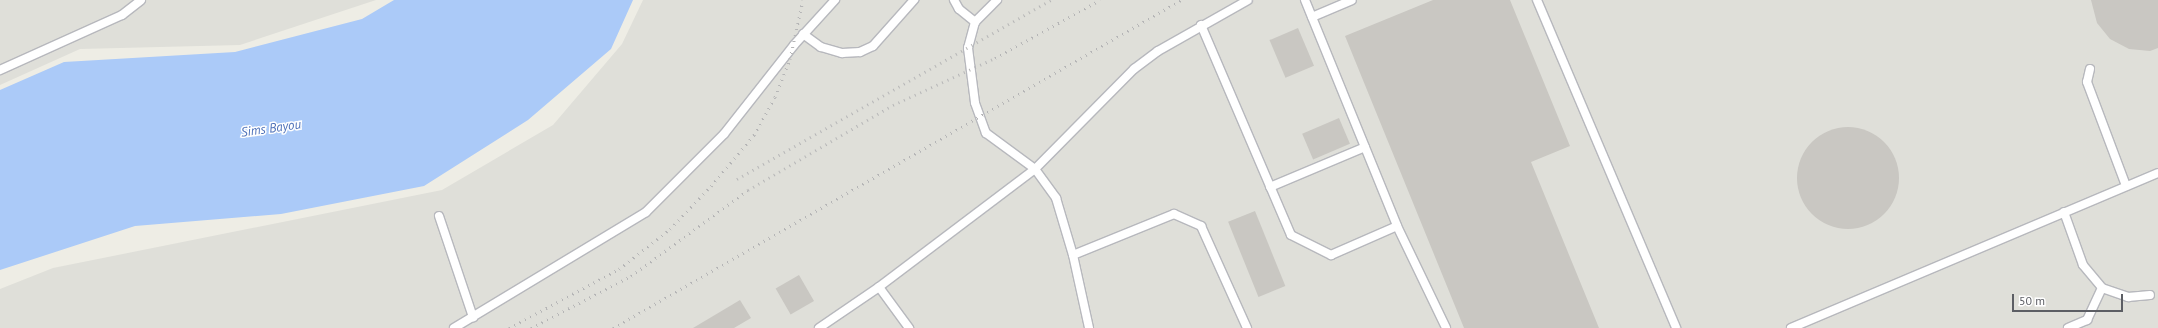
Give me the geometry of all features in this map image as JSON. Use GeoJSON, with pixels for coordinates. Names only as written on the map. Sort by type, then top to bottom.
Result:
{"type":"FeatureCollection","features":[{"type":"Feature","properties":{"kind":"lane"},"geometry":{"type":"LineString","coordinates":[[0,70],[122,15],[141,0]]}},
{"type":"Feature","properties":{"kind":"lane"},"geometry":{"type":"LineString","coordinates":[[454,328],[646,212],[724,134],[803,34],[835,0]]}},
{"type":"Feature","properties":{"kind":"lane"},"geometry":{"type":"LineString","coordinates":[[803,34],[821,47],[842,53],[860,52],[873,46],[914,0]]}},
{"type":"Feature","properties":{"kind":"lane"},"geometry":{"type":"LineString","coordinates":[[954,0],[959,10],[975,22]]}},
{"type":"Feature","properties":{"kind":"lane"},"geometry":{"type":"LineString","coordinates":[[997,0],[975,22],[968,48],[975,103],[986,133],[1035,169],[1056,198],[1073,255],[1089,328]]}},
{"type":"Feature","properties":{"kind":"lane"},"geometry":{"type":"LineString","coordinates":[[819,328],[879,287],[1035,169],[1134,69],[1201,25],[1248,0]]}},
{"type":"Feature","properties":{"kind":"lane"},"geometry":{"type":"LineString","coordinates":[[1305,0],[1397,226],[1446,328]]}},
{"type":"Feature","properties":{"kind":"lane"},"geometry":{"type":"LineString","coordinates":[[1312,17],[1352,0]]}},
{"type":"Feature","properties":{"kind":"lane"},"geometry":{"type":"LineString","coordinates":[[1537,0],[1676,328]]}},
{"type":"Feature","properties":{"kind":"lane"},"geometry":{"type":"LineString","coordinates":[[1201,25],[1291,235],[1331,255],[1397,226]]}},
{"type":"Feature","properties":{"kind":"lane"},"geometry":{"type":"LineString","coordinates":[[2090,69],[2087,82],[2126,186]]}},
{"type":"Feature","properties":{"kind":"lane"},"geometry":{"type":"LineString","coordinates":[[1270,187],[1365,147]]}},
{"type":"Feature","properties":{"kind":"lane"},"geometry":{"type":"LineString","coordinates":[[1791,328],[2158,172]]}},
{"type":"Feature","properties":{"kind":"lane"},"geometry":{"type":"LineString","coordinates":[[2064,212],[2083,265],[2102,288],[2128,297],[2150,295]]}},
{"type":"Feature","properties":{"kind":"lane"},"geometry":{"type":"LineString","coordinates":[[1073,255],[1174,214],[1201,226],[1247,328]]}},
{"type":"Feature","properties":{"kind":"lane"},"geometry":{"type":"LineString","coordinates":[[439,216],[473,317]]}},
{"type":"Feature","properties":{"kind":"lane"},"geometry":{"type":"LineString","coordinates":[[879,287],[909,328]]}},
{"type":"Feature","properties":{"kind":"lane"},"geometry":{"type":"LineString","coordinates":[[2068,328],[2087,320],[2102,288]]}},
{"type":"Feature","properties":{"kind":"shaded area"},"geometry":{"type":"Polygon","coordinates":[[[0,0],[376,0],[240,45],[80,49],[0,85],[0,0]]]}},
{"type":"Feature","properties":{"kind":"shaded area"},"geometry":{"type":"Polygon","coordinates":[[[643,0],[2158,0],[2158,328],[0,328],[0,289],[53,268],[442,190],[553,125],[622,44],[643,0]]]}},
{"type":"Feature","properties":{"kind":"water","name":"Sims Bayou"},"geometry":{"type":"Polygon","coordinates":[[[394,0],[633,0],[611,49],[528,120],[424,186],[281,214],[135,226],[0,270],[0,90],[64,62],[235,52],[362,19],[394,0]]]}},
{"type":"Feature","properties":{"kind":"building"},"geometry":{"type":"Polygon","coordinates":[[[1433,0],[1510,0],[1570,146],[1531,162],[1599,328],[1464,328],[1345,36],[1433,0]]]}},
{"type":"Feature","properties":{"kind":"building"},"geometry":{"type":"Polygon","coordinates":[[[2091,0],[2158,0],[2158,48],[2150,51],[2129,49],[2110,39],[2097,23],[2091,0]]]}},
{"type":"Feature","properties":{"kind":"building"},"geometry":{"type":"Polygon","coordinates":[[[1298,28],[1314,66],[1285,78],[1269,40],[1298,28]]]}},
{"type":"Feature","properties":{"kind":"building"},"geometry":{"type":"Polygon","coordinates":[[[1339,118],[1350,144],[1313,159],[1302,134],[1339,118]]]}},
{"type":"Feature","properties":{"kind":"building"},"geometry":{"type":"Polygon","coordinates":[[[1848,127],[1867,131],[1884,142],[1895,159],[1899,178],[1895,197],[1884,214],[1867,225],[1848,229],[1829,225],[1812,214],[1801,197],[1797,178],[1801,159],[1812,142],[1829,131],[1848,127]]]}},
{"type":"Feature","properties":{"kind":"building"},"geometry":{"type":"Polygon","coordinates":[[[1255,211],[1285,286],[1258,297],[1228,222],[1255,211]]]}},
{"type":"Feature","properties":{"kind":"building"},"geometry":{"type":"Polygon","coordinates":[[[799,275],[814,301],[791,314],[776,288],[799,275]]]}},
{"type":"Feature","properties":{"kind":"building"},"geometry":{"type":"Polygon","coordinates":[[[740,300],[751,318],[734,328],[693,328],[740,300]]]}},
{"type":"Feature","properties":{"kind":"railway"},"geometry":{"type":"LineString","coordinates":[[509,328],[619,269],[670,229],[711,186],[754,135],[775,97],[790,59],[803,0]]}},
{"type":"Feature","properties":{"kind":"railway"},"geometry":{"type":"LineString","coordinates":[[737,179],[1051,0]]}},
{"type":"Feature","properties":{"kind":"railway"},"geometry":{"type":"LineString","coordinates":[[531,328],[631,276],[748,190],[893,105],[995,58],[1100,0]]}},
{"type":"Feature","properties":{"kind":"railway"},"geometry":{"type":"LineString","coordinates":[[613,328],[1181,0]]}}]}
